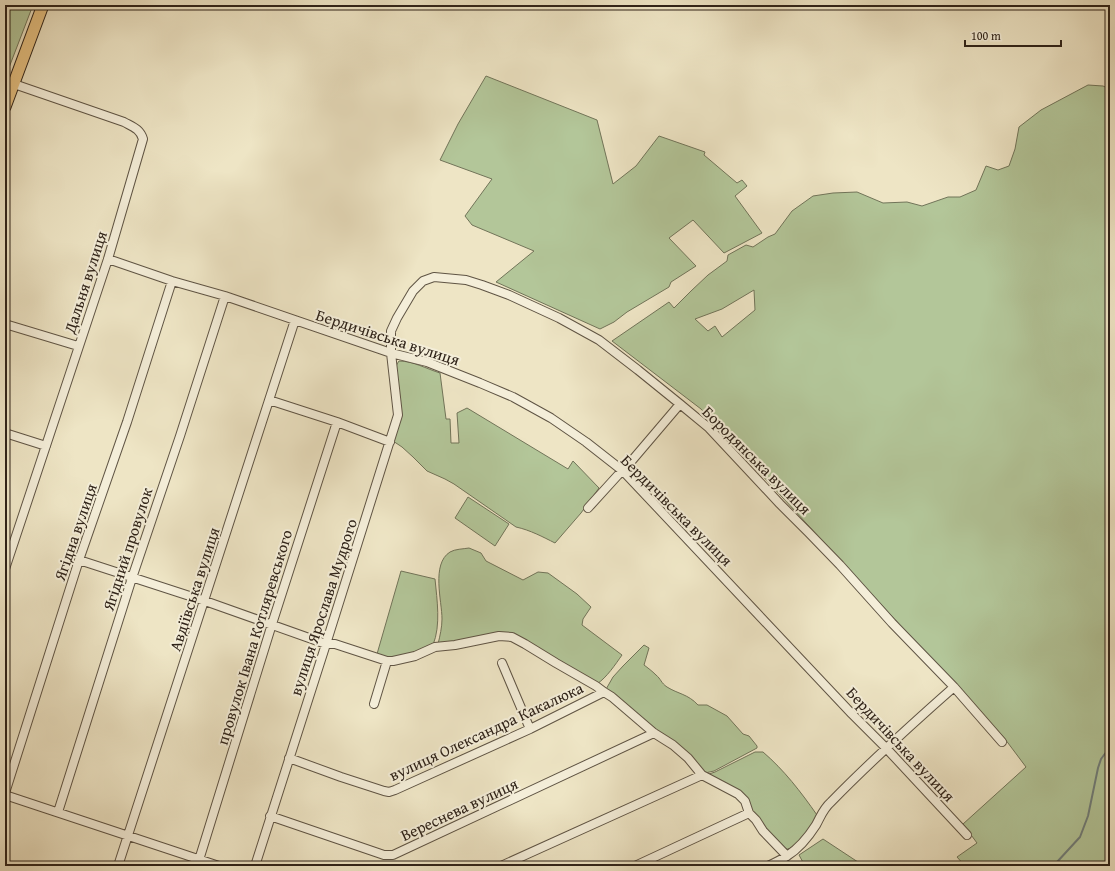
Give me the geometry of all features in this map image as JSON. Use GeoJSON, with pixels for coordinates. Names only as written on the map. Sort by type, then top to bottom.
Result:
{"type":"FeatureCollection","features":[{"type":"Feature","properties":{"kind":"main road"},"geometry":{"type":"LineString","coordinates":[[5,107],[43,5]]}},
{"type":"Feature","properties":{"kind":"street","name":"Дальня вулиця"},"geometry":{"type":"LineString","coordinates":[[5,569],[108,259],[143,139],[142,134],[138,130],[124,122],[14,84]]}},
{"type":"Feature","properties":{"kind":"street","name":"Бердичівська вулиця"},"geometry":{"type":"LineString","coordinates":[[108,259],[172,281],[224,296],[391,353],[427,362],[513,397],[550,418],[586,442],[623,471],[967,835]]}},
{"type":"Feature","properties":{"kind":"street","name":"Бородянська вулиця"},"geometry":{"type":"LineString","coordinates":[[391,353],[391,331],[407,301],[416,287],[423,281],[434,277],[466,280],[509,295],[559,318],[599,340],[709,428],[954,687],[1002,742]]}},
{"type":"Feature","properties":{"kind":"street","name":"Ягідна вулиця"},"geometry":{"type":"LineString","coordinates":[[5,794],[79,560],[128,422],[172,281]]}},
{"type":"Feature","properties":{"kind":"street","name":"Ягідний провулок"},"geometry":{"type":"LineString","coordinates":[[58,812],[132,578],[180,436],[224,296]]}},
{"type":"Feature","properties":{"kind":"street","name":"Авдіївська вулиця"},"geometry":{"type":"LineString","coordinates":[[118,866],[205,601],[294,320]]}},
{"type":"Feature","properties":{"kind":"street"},"geometry":{"type":"LineString","coordinates":[[5,324],[78,346]]}},
{"type":"Feature","properties":{"kind":"street","name":"вулиця Ярослава Мудрого"},"geometry":{"type":"LineString","coordinates":[[255,866],[398,415],[391,353]]}},
{"type":"Feature","properties":{"kind":"street"},"geometry":{"type":"LineString","coordinates":[[269,400],[337,422],[390,442]]}},
{"type":"Feature","properties":{"kind":"street"},"geometry":{"type":"LineString","coordinates":[[588,508],[623,471],[680,404]]}},
{"type":"Feature","properties":{"kind":"street","name":"провулок Івана Котляревського"},"geometry":{"type":"LineString","coordinates":[[199,860],[272,624],[337,422]]}},
{"type":"Feature","properties":{"kind":"street"},"geometry":{"type":"LineString","coordinates":[[5,433],[46,446]]}},
{"type":"Feature","properties":{"kind":"street"},"geometry":{"type":"LineString","coordinates":[[79,560],[205,601],[326,644],[334,644],[387,661],[415,656],[435,647],[455,645],[499,636],[512,637],[596,686],[612,697],[654,733],[673,745],[688,758],[702,775],[738,794],[745,801],[749,813],[756,820],[763,831],[787,856]]}},
{"type":"Feature","properties":{"kind":"street"},"geometry":{"type":"LineString","coordinates":[[374,704],[387,661]]}},
{"type":"Feature","properties":{"kind":"street"},"geometry":{"type":"LineString","coordinates":[[502,663],[530,729]]}},
{"type":"Feature","properties":{"kind":"street"},"geometry":{"type":"LineString","coordinates":[[768,866],[787,856],[807,837],[820,815],[829,804],[886,748],[954,687]]}},
{"type":"Feature","properties":{"kind":"street","name":"вулиця Олександра Какалюка"},"geometry":{"type":"LineString","coordinates":[[289,758],[341,777],[389,792],[530,729],[604,692]]}},
{"type":"Feature","properties":{"kind":"street","name":"Вереснева вулиця"},"geometry":{"type":"LineString","coordinates":[[270,816],[384,855],[393,855],[654,733]]}},
{"type":"Feature","properties":{"kind":"street"},"geometry":{"type":"LineString","coordinates":[[501,866],[702,775]]}},
{"type":"Feature","properties":{"kind":"street"},"geometry":{"type":"LineString","coordinates":[[5,794],[219,866]]}},
{"type":"Feature","properties":{"kind":"street"},"geometry":{"type":"LineString","coordinates":[[635,866],[749,813]]}},
{"type":"Feature","properties":{"kind":"green space"},"geometry":{"type":"Polygon","coordinates":[[[5,5],[33,5],[5,78],[5,5]]]}},
{"type":"Feature","properties":{"kind":"green space"},"geometry":{"type":"Polygon","coordinates":[[[486,76],[597,120],[613,184],[636,166],[659,136],[705,152],[704,155],[737,183],[742,180],[747,186],[735,196],[762,233],[724,253],[693,220],[669,238],[696,266],[671,282],[669,287],[627,312],[614,322],[600,329],[496,282],[534,251],[472,225],[465,216],[492,179],[440,160],[458,124],[486,76]]]}},
{"type":"Feature","properties":{"kind":"green space"},"geometry":{"type":"Polygon","coordinates":[[[1088,85],[1103,86],[1110,89],[1110,866],[965,866],[957,857],[977,843],[963,824],[1026,767],[1005,739],[701,409],[612,341],[669,302],[674,308],[708,275],[727,261],[728,255],[746,245],[753,247],[775,234],[792,211],[813,196],[857,192],[883,203],[907,202],[922,206],[948,197],[960,197],[976,190],[986,166],[998,170],[1009,166],[1015,149],[1019,127],[1041,110],[1088,85]],[[754,290],[722,309],[695,319],[708,331],[715,326],[722,337],[755,310],[754,290]]]}},
{"type":"Feature","properties":{"kind":"green space"},"geometry":{"type":"Polygon","coordinates":[[[399,361],[415,364],[440,373],[446,419],[450,419],[451,443],[459,443],[457,413],[467,408],[568,469],[573,461],[599,488],[581,513],[555,543],[516,527],[454,484],[427,471],[402,447],[393,441],[396,367],[399,361]]]}},
{"type":"Feature","properties":{"kind":"green space"},"geometry":{"type":"Polygon","coordinates":[[[468,497],[509,524],[495,546],[455,518],[468,497]]]}},
{"type":"Feature","properties":{"kind":"green space"},"geometry":{"type":"Polygon","coordinates":[[[469,548],[481,553],[486,561],[523,580],[538,572],[548,573],[577,594],[591,607],[583,619],[582,625],[622,655],[614,667],[597,684],[517,637],[438,644],[442,622],[439,583],[441,565],[444,558],[450,552],[469,548]]]}},
{"type":"Feature","properties":{"kind":"green space"},"geometry":{"type":"Polygon","coordinates":[[[401,571],[435,579],[438,612],[437,629],[433,645],[415,654],[389,659],[377,654],[401,571]]]}},
{"type":"Feature","properties":{"kind":"green space"},"geometry":{"type":"Polygon","coordinates":[[[644,645],[649,648],[644,665],[658,676],[665,686],[683,694],[698,705],[707,705],[727,716],[743,734],[749,736],[757,748],[714,771],[705,773],[605,691],[613,677],[644,645]]]}},
{"type":"Feature","properties":{"kind":"green space"},"geometry":{"type":"Polygon","coordinates":[[[755,752],[763,752],[778,766],[817,815],[804,836],[790,848],[785,849],[756,819],[746,800],[706,775],[755,752]]]}},
{"type":"Feature","properties":{"kind":"green space"},"geometry":{"type":"Polygon","coordinates":[[[823,839],[864,866],[805,866],[799,855],[823,839]]]}},
{"type":"Feature","properties":{"kind":"waterway"},"geometry":{"type":"LineString","coordinates":[[1051,866],[1057,862],[1080,837],[1088,816],[1098,768],[1101,759],[1110,747]]}}]}
